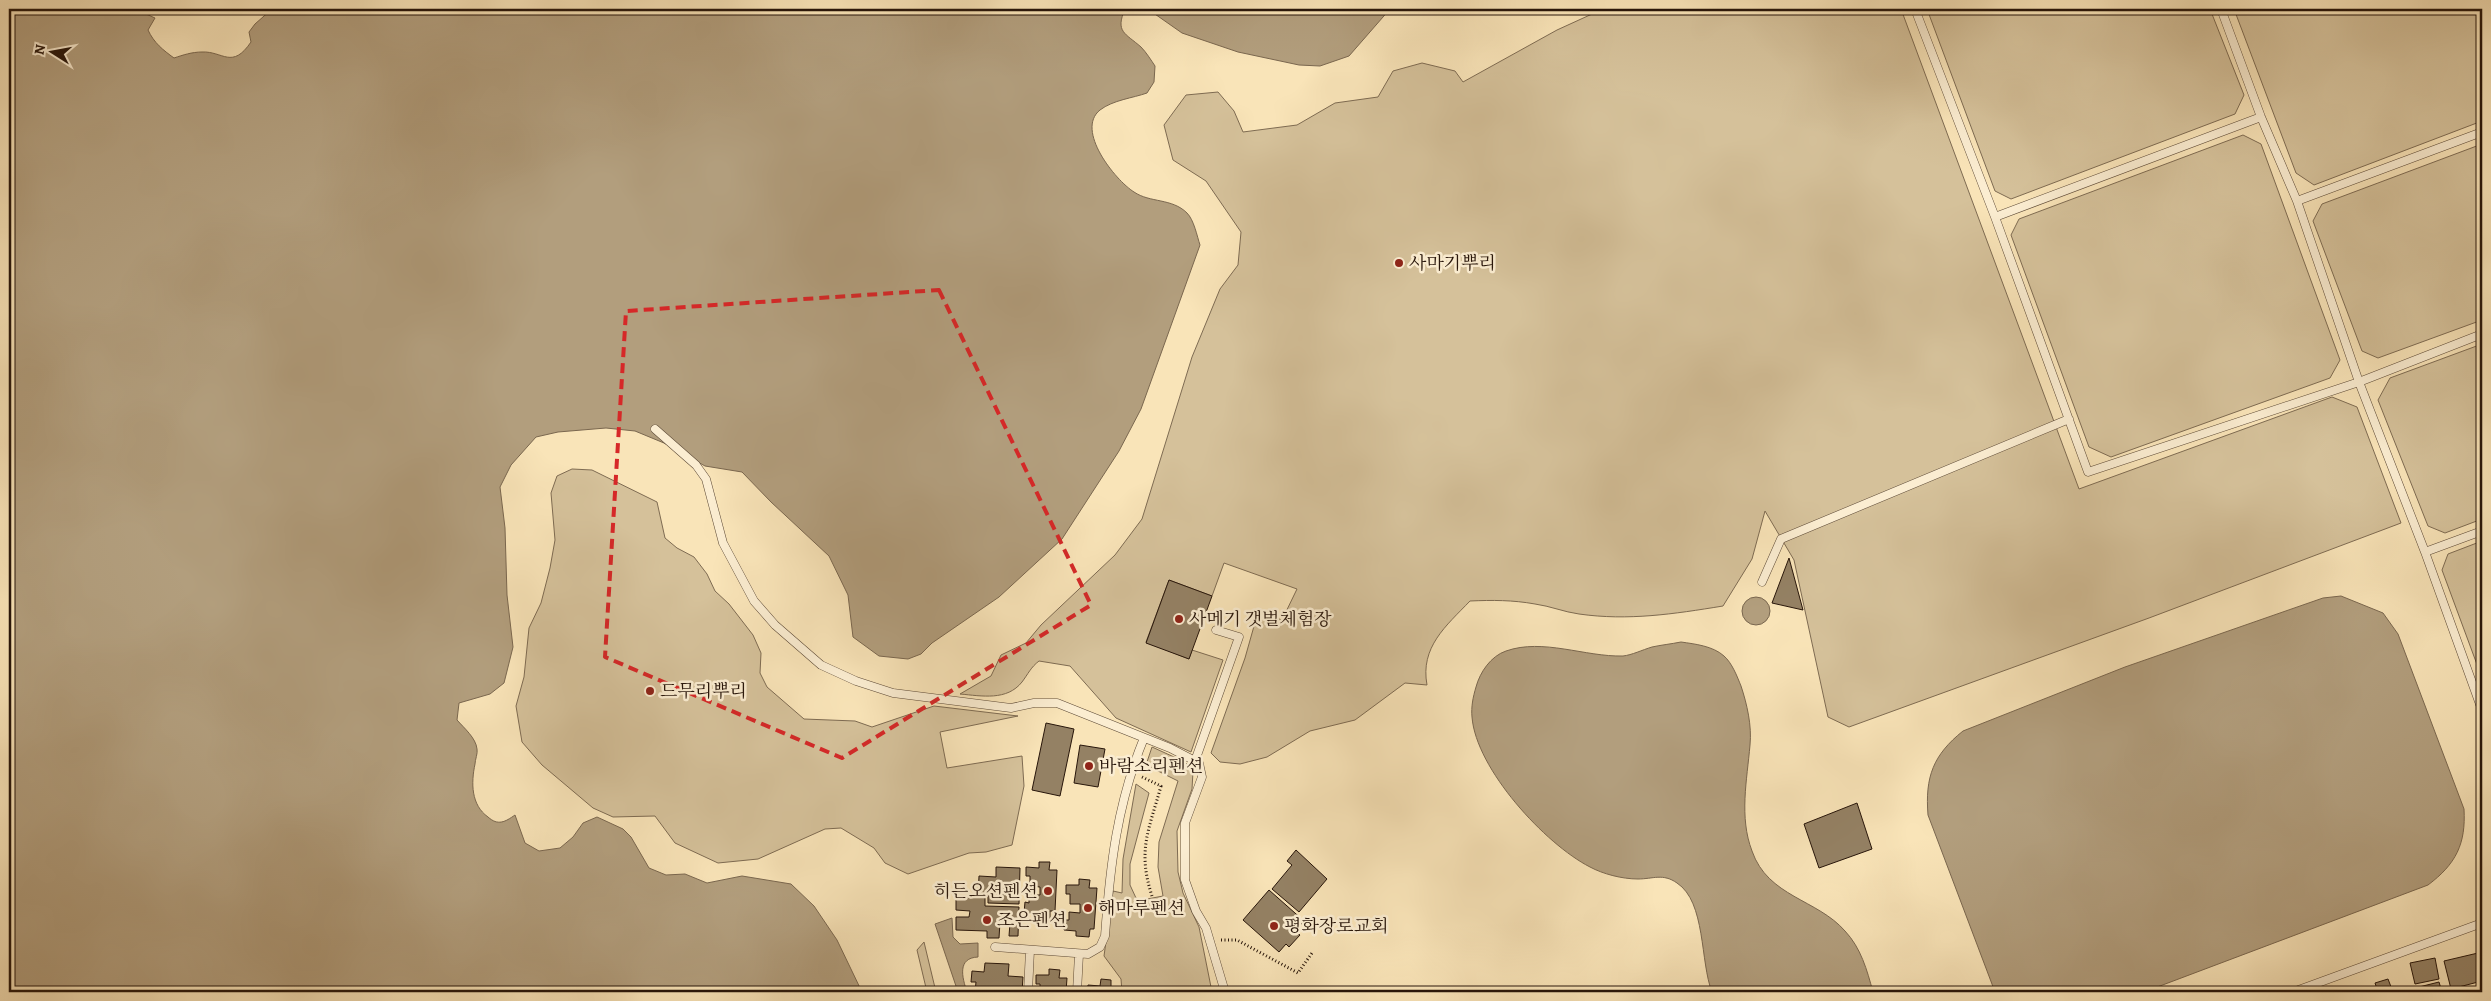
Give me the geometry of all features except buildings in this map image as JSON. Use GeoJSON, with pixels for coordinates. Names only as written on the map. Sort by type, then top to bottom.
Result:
{"type":"FeatureCollection","features":[{"type":"Feature","properties":{"kind":"lane"},"geometry":{"type":"LineString","coordinates":[[1915,9],[1995,217],[2088,472],[2359,382],[2482,334]]}},
{"type":"Feature","properties":{"kind":"lane"},"geometry":{"type":"LineString","coordinates":[[2221,9],[2261,116],[2297,201],[2359,382],[2426,552],[2482,710]]}},
{"type":"Feature","properties":{"kind":"lane"},"geometry":{"type":"LineString","coordinates":[[1995,217],[2261,116]]}},
{"type":"Feature","properties":{"kind":"lane"},"geometry":{"type":"LineString","coordinates":[[2297,201],[2482,132]]}},
{"type":"Feature","properties":{"kind":"lane"},"geometry":{"type":"LineString","coordinates":[[1762,582],[1781,539],[2069,419]]}},
{"type":"Feature","properties":{"kind":"lane"},"geometry":{"type":"LineString","coordinates":[[656,429],[696,465],[706,479],[723,543],[754,601],[782,631],[821,665],[856,681],[893,693],[1011,708],[1034,703],[1057,703],[1199,762],[1202,777],[1185,823],[1185,880],[1210,940],[1225,992]]}},
{"type":"Feature","properties":{"kind":"lane"},"geometry":{"type":"LineString","coordinates":[[2426,552],[2482,531]]}},
{"type":"Feature","properties":{"kind":"lane"},"geometry":{"type":"LineString","coordinates":[[1195,760],[1239,637],[1216,630]]}},
{"type":"Feature","properties":{"kind":"lane"},"geometry":{"type":"LineString","coordinates":[[994,947],[1088,954],[1100,947],[1105,936],[1117,824],[1130,772],[1144,738]]}},
{"type":"Feature","properties":{"kind":"lane"},"geometry":{"type":"LineString","coordinates":[[2293,992],[2482,923]]}},
{"type":"Feature","properties":{"kind":"lane"},"geometry":{"type":"LineString","coordinates":[[1028,992],[1030,950]]}},
{"type":"Feature","properties":{"kind":"lane"},"geometry":{"type":"LineString","coordinates":[[1077,992],[1079,954]]}},
{"type":"Feature","properties":{"kind":"path"},"geometry":{"type":"LineString","coordinates":[[1130,772],[1161,786],[1144,846],[1145,874],[1152,896]]}},
{"type":"Feature","properties":{"kind":"path"},"geometry":{"type":"LineString","coordinates":[[1210,940],[1236,940],[1298,972],[1312,953]]}},
{"type":"Feature","properties":{"kind":"highlighted area"},"geometry":{"type":"Polygon","coordinates":[[[939,290],[1091,605],[842,758],[605,657],[626,311],[939,290]]]}},
{"type":"Feature","properties":{"kind":"shaded area"},"geometry":{"type":"Polygon","coordinates":[[[9,9],[142,9],[146,14],[155,18],[148,30],[153,39],[174,58],[198,52],[209,52],[227,57],[238,55],[251,42],[249,32],[272,9],[1125,9],[1121,27],[1126,35],[1143,49],[1155,66],[1154,82],[1147,93],[1117,102],[1100,110],[1094,119],[1092,130],[1095,142],[1108,166],[1126,186],[1140,195],[1175,205],[1187,213],[1200,245],[1141,409],[1119,451],[1062,539],[999,597],[932,643],[921,654],[908,659],[879,656],[853,637],[848,595],[829,556],[742,472],[705,466],[664,443],[635,431],[606,428],[558,432],[536,437],[511,465],[500,487],[505,528],[507,595],[513,647],[504,683],[490,694],[459,703],[457,720],[469,733],[476,745],[477,752],[473,786],[475,800],[482,812],[498,822],[505,821],[515,815],[525,843],[539,851],[560,848],[573,837],[583,823],[597,817],[623,829],[631,837],[649,868],[666,875],[685,874],[707,883],[742,876],[791,884],[814,906],[837,940],[862,992],[9,992],[9,9]]]}},
{"type":"Feature","properties":{"kind":"shaded area"},"geometry":{"type":"Polygon","coordinates":[[[1143,9],[1390,9],[1349,56],[1320,66],[1299,65],[1238,52],[1182,33],[1152,12],[1143,9]]]}},
{"type":"Feature","properties":{"kind":"shaded area"},"geometry":{"type":"Polygon","coordinates":[[[1465,9],[1540,9],[1531,12],[1503,14],[1465,9]]]}},
{"type":"Feature","properties":{"kind":"shaded area"},"geometry":{"type":"Polygon","coordinates":[[[1603,9],[1901,9],[2079,489],[2332,397],[2357,407],[2401,523],[2149,618],[1849,727],[1828,717],[1794,560],[1765,511],[1752,559],[1723,606],[1669,614],[1615,617],[1579,614],[1519,602],[1470,601],[1452,619],[1431,648],[1427,659],[1427,685],[1405,683],[1355,720],[1310,731],[1267,757],[1240,764],[1220,762],[1211,753],[1245,658],[1258,612],[1282,620],[1297,589],[1224,563],[1212,596],[1169,580],[1146,642],[1189,659],[1192,650],[1223,660],[1191,752],[1116,718],[1070,666],[1039,661],[1016,688],[1002,695],[977,696],[960,694],[991,676],[1001,655],[1026,643],[1041,625],[1115,555],[1142,519],[1192,357],[1220,289],[1238,265],[1241,232],[1206,181],[1173,160],[1164,125],[1186,95],[1218,92],[1234,111],[1243,132],[1297,125],[1335,103],[1378,97],[1393,71],[1422,63],[1455,71],[1463,82],[1557,30],[1603,9]]]}},
{"type":"Feature","properties":{"kind":"shaded area"},"geometry":{"type":"Polygon","coordinates":[[[1927,9],[2210,9],[2244,95],[2235,114],[2011,199],[1995,191],[1927,9]]]}},
{"type":"Feature","properties":{"kind":"shaded area"},"geometry":{"type":"Polygon","coordinates":[[[2234,9],[2482,9],[2482,121],[2314,185],[2296,173],[2234,9]]]}},
{"type":"Feature","properties":{"kind":"shaded area"},"geometry":{"type":"Polygon","coordinates":[[[2243,135],[2261,144],[2340,360],[2330,378],[2111,457],[2089,447],[2011,235],[2019,219],[2243,135]]]}},
{"type":"Feature","properties":{"kind":"shaded area"},"geometry":{"type":"Polygon","coordinates":[[[2482,144],[2482,320],[2378,358],[2362,351],[2313,221],[2322,204],[2482,144]]]}},
{"type":"Feature","properties":{"kind":"shaded area"},"geometry":{"type":"Polygon","coordinates":[[[2482,344],[2482,519],[2445,533],[2428,526],[2378,400],[2390,378],[2482,344]]]}},
{"type":"Feature","properties":{"kind":"shaded area"},"geometry":{"type":"Polygon","coordinates":[[[572,469],[592,470],[657,502],[665,538],[677,548],[694,557],[707,574],[715,591],[729,604],[753,635],[761,653],[760,673],[767,687],[804,719],[855,721],[872,727],[934,706],[1018,716],[940,732],[947,768],[1022,756],[1024,786],[1012,845],[986,852],[969,853],[908,874],[885,863],[874,848],[841,828],[825,829],[758,859],[718,863],[675,843],[655,816],[613,817],[593,808],[542,765],[522,742],[516,706],[524,677],[529,628],[541,603],[555,540],[551,493],[557,476],[572,469]]]}},
{"type":"Feature","properties":{"kind":"shaded area"},"geometry":{"type":"Polygon","coordinates":[[[2482,541],[2482,678],[2442,570],[2448,554],[2482,541]]]}},
{"type":"Feature","properties":{"kind":"shaded area"},"geometry":{"type":"Polygon","coordinates":[[[2341,596],[2383,613],[2398,634],[2464,809],[2461,843],[2446,869],[2428,885],[2144,992],[1995,992],[1928,815],[1927,801],[1930,778],[1933,768],[1944,749],[1963,731],[2125,667],[2323,598],[2341,596]]]}},
{"type":"Feature","properties":{"kind":"shaded area"},"geometry":{"type":"Polygon","coordinates":[[[1756,597],[1766,601],[1770,611],[1766,621],[1756,625],[1746,621],[1742,611],[1746,601],[1756,597]]]}},
{"type":"Feature","properties":{"kind":"shaded area"},"geometry":{"type":"Polygon","coordinates":[[[1681,642],[1704,646],[1720,653],[1729,662],[1741,686],[1750,723],[1745,798],[1746,825],[1752,851],[1759,866],[1781,888],[1821,911],[1845,931],[1859,952],[1873,992],[1712,992],[1708,979],[1698,918],[1686,892],[1677,883],[1667,878],[1632,879],[1613,876],[1595,870],[1572,856],[1553,841],[1516,803],[1499,781],[1486,759],[1476,737],[1472,717],[1472,702],[1483,670],[1501,653],[1535,646],[1609,656],[1623,656],[1652,647],[1681,642]]]}},
{"type":"Feature","properties":{"kind":"shaded area"},"geometry":{"type":"Polygon","coordinates":[[[1152,747],[1185,762],[1193,771],[1192,789],[1177,831],[1178,872],[1183,893],[1199,927],[1212,992],[1122,992],[1121,979],[1104,956],[1113,891],[1122,893],[1123,859],[1136,784],[1149,793],[1130,864],[1130,885],[1136,898],[1142,900],[1163,896],[1158,867],[1159,842],[1178,781],[1146,765],[1152,747]]]}},
{"type":"Feature","properties":{"kind":"shaded area"},"geometry":{"type":"Polygon","coordinates":[[[952,918],[953,937],[960,944],[978,943],[978,957],[967,961],[963,969],[967,992],[958,992],[935,924],[952,918]]]}},
{"type":"Feature","properties":{"kind":"shaded area"},"geometry":{"type":"Polygon","coordinates":[[[924,942],[936,992],[927,992],[917,950],[924,942]]]}},
{"type":"Feature","properties":{"kind":"place","name":"사마기뿌리"},"geometry":{"type":"Point","coordinates":[1399,263]}},
{"type":"Feature","properties":{"kind":"place","name":"사메기 갯벌체험장"},"geometry":{"type":"Point","coordinates":[1179,619]}},
{"type":"Feature","properties":{"kind":"place","name":"드무리뿌리"},"geometry":{"type":"Point","coordinates":[650,691]}},
{"type":"Feature","properties":{"kind":"place","name":"바람소리펜션"},"geometry":{"type":"Point","coordinates":[1089,766]}},
{"type":"Feature","properties":{"kind":"place","name":"히든오션펜션"},"geometry":{"type":"Point","coordinates":[1048,891]}},
{"type":"Feature","properties":{"kind":"place","name":"해마루펜션"},"geometry":{"type":"Point","coordinates":[1088,908]}},
{"type":"Feature","properties":{"kind":"place","name":"조은펜션"},"geometry":{"type":"Point","coordinates":[987,920]}},
{"type":"Feature","properties":{"kind":"place","name":"평화장로교회"},"geometry":{"type":"Point","coordinates":[1274,926]}}]}
